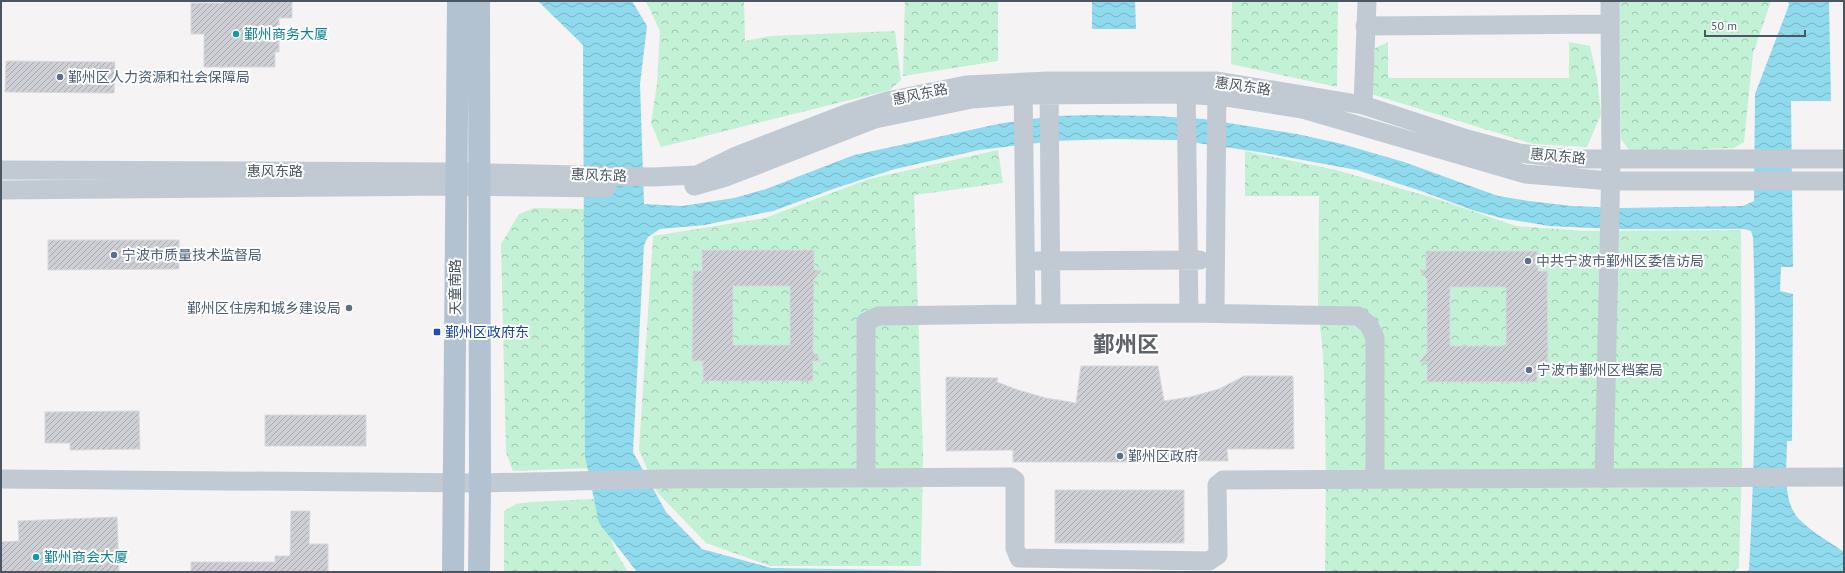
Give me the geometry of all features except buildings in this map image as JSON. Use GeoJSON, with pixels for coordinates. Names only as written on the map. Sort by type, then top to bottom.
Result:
{"type":"FeatureCollection","features":[{"type":"Feature","properties":{"kind":"main road","name":"天童南路"},"geometry":{"type":"LineString","coordinates":[[453,572],[458,1]]}},
{"type":"Feature","properties":{"kind":"main road"},"geometry":{"type":"LineString","coordinates":[[478,572],[480,482],[479,1]]}},
{"type":"Feature","properties":{"kind":"street"},"geometry":{"type":"LineString","coordinates":[[1363,104],[1367,1]]}},
{"type":"Feature","properties":{"kind":"street"},"geometry":{"type":"LineString","coordinates":[[1604,479],[1611,181],[1610,1]]}},
{"type":"Feature","properties":{"kind":"street"},"geometry":{"type":"LineString","coordinates":[[1365,26],[1610,24]]}},
{"type":"Feature","properties":{"kind":"street","name":"惠风东路"},"geometry":{"type":"LineString","coordinates":[[1,170],[581,181],[651,183],[686,189],[726,177],[875,119],[1023,88],[1186,87],[1363,104],[1467,139],[1519,153],[1571,159],[1844,159]]}},
{"type":"Feature","properties":{"kind":"street"},"geometry":{"type":"LineString","coordinates":[[1186,87],[1189,313]]}},
{"type":"Feature","properties":{"kind":"street"},"geometry":{"type":"LineString","coordinates":[[1023,88],[1026,314]]}},
{"type":"Feature","properties":{"kind":"street"},"geometry":{"type":"LineString","coordinates":[[1049,88],[1051,314]]}},
{"type":"Feature","properties":{"kind":"street","name":"惠风东路"},"geometry":{"type":"LineString","coordinates":[[1216,89],[1302,109],[1525,174],[1611,181],[1844,181]]}},
{"type":"Feature","properties":{"kind":"street"},"geometry":{"type":"LineString","coordinates":[[1215,313],[1216,89]]}},
{"type":"Feature","properties":{"kind":"street","name":"惠风东路"},"geometry":{"type":"LineString","coordinates":[[1,190],[456,179]]}},
{"type":"Feature","properties":{"kind":"street"},"geometry":{"type":"LineString","coordinates":[[1026,261],[1215,260]]}},
{"type":"Feature","properties":{"kind":"street"},"geometry":{"type":"LineString","coordinates":[[866,478],[866,322],[878,316],[1215,313],[1358,316],[1369,325],[1375,338],[1375,479]]}},
{"type":"Feature","properties":{"kind":"street"},"geometry":{"type":"LineString","coordinates":[[1,479],[480,482],[660,478],[1011,477],[1015,480],[1015,548],[1019,558],[1209,561],[1218,555],[1218,485],[1223,480],[1844,477]]}},
{"type":"Feature","properties":{"kind":"green space"},"geometry":{"type":"Polygon","coordinates":[[[646,1],[744,1],[745,41],[770,36],[895,31],[901,80],[890,90],[661,147],[651,123],[657,84],[660,31],[646,1]]]}},
{"type":"Feature","properties":{"kind":"green space"},"geometry":{"type":"Polygon","coordinates":[[[905,1],[998,1],[998,61],[903,76],[905,1]]]}},
{"type":"Feature","properties":{"kind":"green space"},"geometry":{"type":"Polygon","coordinates":[[[1232,1],[1338,1],[1337,87],[1231,64],[1232,1]]]}},
{"type":"Feature","properties":{"kind":"green space"},"geometry":{"type":"Polygon","coordinates":[[[1619,1],[1771,1],[1753,54],[1744,142],[1734,148],[1630,151],[1621,139],[1619,1]]]}},
{"type":"Feature","properties":{"kind":"green space"},"geometry":{"type":"Polygon","coordinates":[[[1388,42],[1388,78],[1569,78],[1569,42],[1590,46],[1597,78],[1601,114],[1587,147],[1533,144],[1371,94],[1375,48],[1388,42]]]}},
{"type":"Feature","properties":{"kind":"green space"},"geometry":{"type":"Polygon","coordinates":[[[998,150],[1003,183],[914,195],[923,454],[921,566],[770,566],[706,543],[657,492],[639,450],[653,236],[765,218],[869,179],[998,150]]]}},
{"type":"Feature","properties":{"kind":"green space"},"geometry":{"type":"Polygon","coordinates":[[[1245,151],[1336,170],[1437,199],[1516,226],[1583,231],[1741,230],[1742,463],[1739,568],[1733,572],[1325,572],[1326,473],[1323,350],[1318,313],[1319,196],[1245,196],[1245,151]]]}},
{"type":"Feature","properties":{"kind":"green space"},"geometry":{"type":"Polygon","coordinates":[[[534,208],[585,209],[593,468],[513,471],[506,452],[501,244],[519,214],[534,208]]]}},
{"type":"Feature","properties":{"kind":"green space"},"geometry":{"type":"Polygon","coordinates":[[[595,499],[616,552],[628,572],[504,572],[504,511],[516,504],[530,502],[595,499]]]}},
{"type":"Feature","properties":{"kind":"water"},"geometry":{"type":"Polygon","coordinates":[[[538,1],[632,1],[647,26],[640,84],[644,204],[682,206],[734,198],[766,189],[854,155],[1003,123],[1054,116],[1092,115],[1156,116],[1204,119],[1297,134],[1342,144],[1404,162],[1498,196],[1572,206],[1621,208],[1743,206],[1754,201],[1755,94],[1789,5],[1788,1],[1829,1],[1831,101],[1791,101],[1793,267],[1781,267],[1780,291],[1793,294],[1792,441],[1787,441],[1786,473],[1786,484],[1790,504],[1801,521],[1844,552],[1844,572],[1744,572],[1749,570],[1754,446],[1755,320],[1753,237],[1751,231],[1744,229],[1614,229],[1549,226],[1501,218],[1472,210],[1357,170],[1265,153],[1177,140],[1112,139],[1054,141],[979,150],[895,169],[836,188],[773,211],[705,225],[660,229],[648,237],[644,245],[633,452],[666,512],[702,549],[771,568],[1016,572],[637,572],[599,523],[585,456],[583,45],[538,1]]]}},
{"type":"Feature","properties":{"kind":"water"},"geometry":{"type":"Polygon","coordinates":[[[1092,1],[1135,1],[1136,29],[1092,29],[1092,1]]]}},
{"type":"Feature","properties":{"kind":"place","name":"鄞州商务大厦"},"geometry":{"type":"Point","coordinates":[236,34]}},
{"type":"Feature","properties":{"kind":"place","name":"鄞州区人力资源和社会保障局"},"geometry":{"type":"Point","coordinates":[60,77]}},
{"type":"Feature","properties":{"kind":"place","name":"宁波市质量技术监督局"},"geometry":{"type":"Point","coordinates":[114,255]}},
{"type":"Feature","properties":{"kind":"place","name":"中共宁波市鄞州区委信访局"},"geometry":{"type":"Point","coordinates":[1528,261]}},
{"type":"Feature","properties":{"kind":"place","name":"鄞州区住房和城乡建设局"},"geometry":{"type":"Point","coordinates":[349,308]}},
{"type":"Feature","properties":{"kind":"place","name":"鄞州区政府东"},"geometry":{"type":"Point","coordinates":[437,332]}},
{"type":"Feature","properties":{"kind":"place","name":"宁波市鄞州区档案局"},"geometry":{"type":"Point","coordinates":[1529,370]}},
{"type":"Feature","properties":{"kind":"place","name":"鄞州区政府"},"geometry":{"type":"Point","coordinates":[1120,456]}},
{"type":"Feature","properties":{"kind":"place","name":"鄞州商会大厦"},"geometry":{"type":"Point","coordinates":[36,557]}},
{"type":"Feature","properties":{"kind":"district","name":"鄞州区"},"geometry":{"type":"Point","coordinates":[1126,344]}}]}
